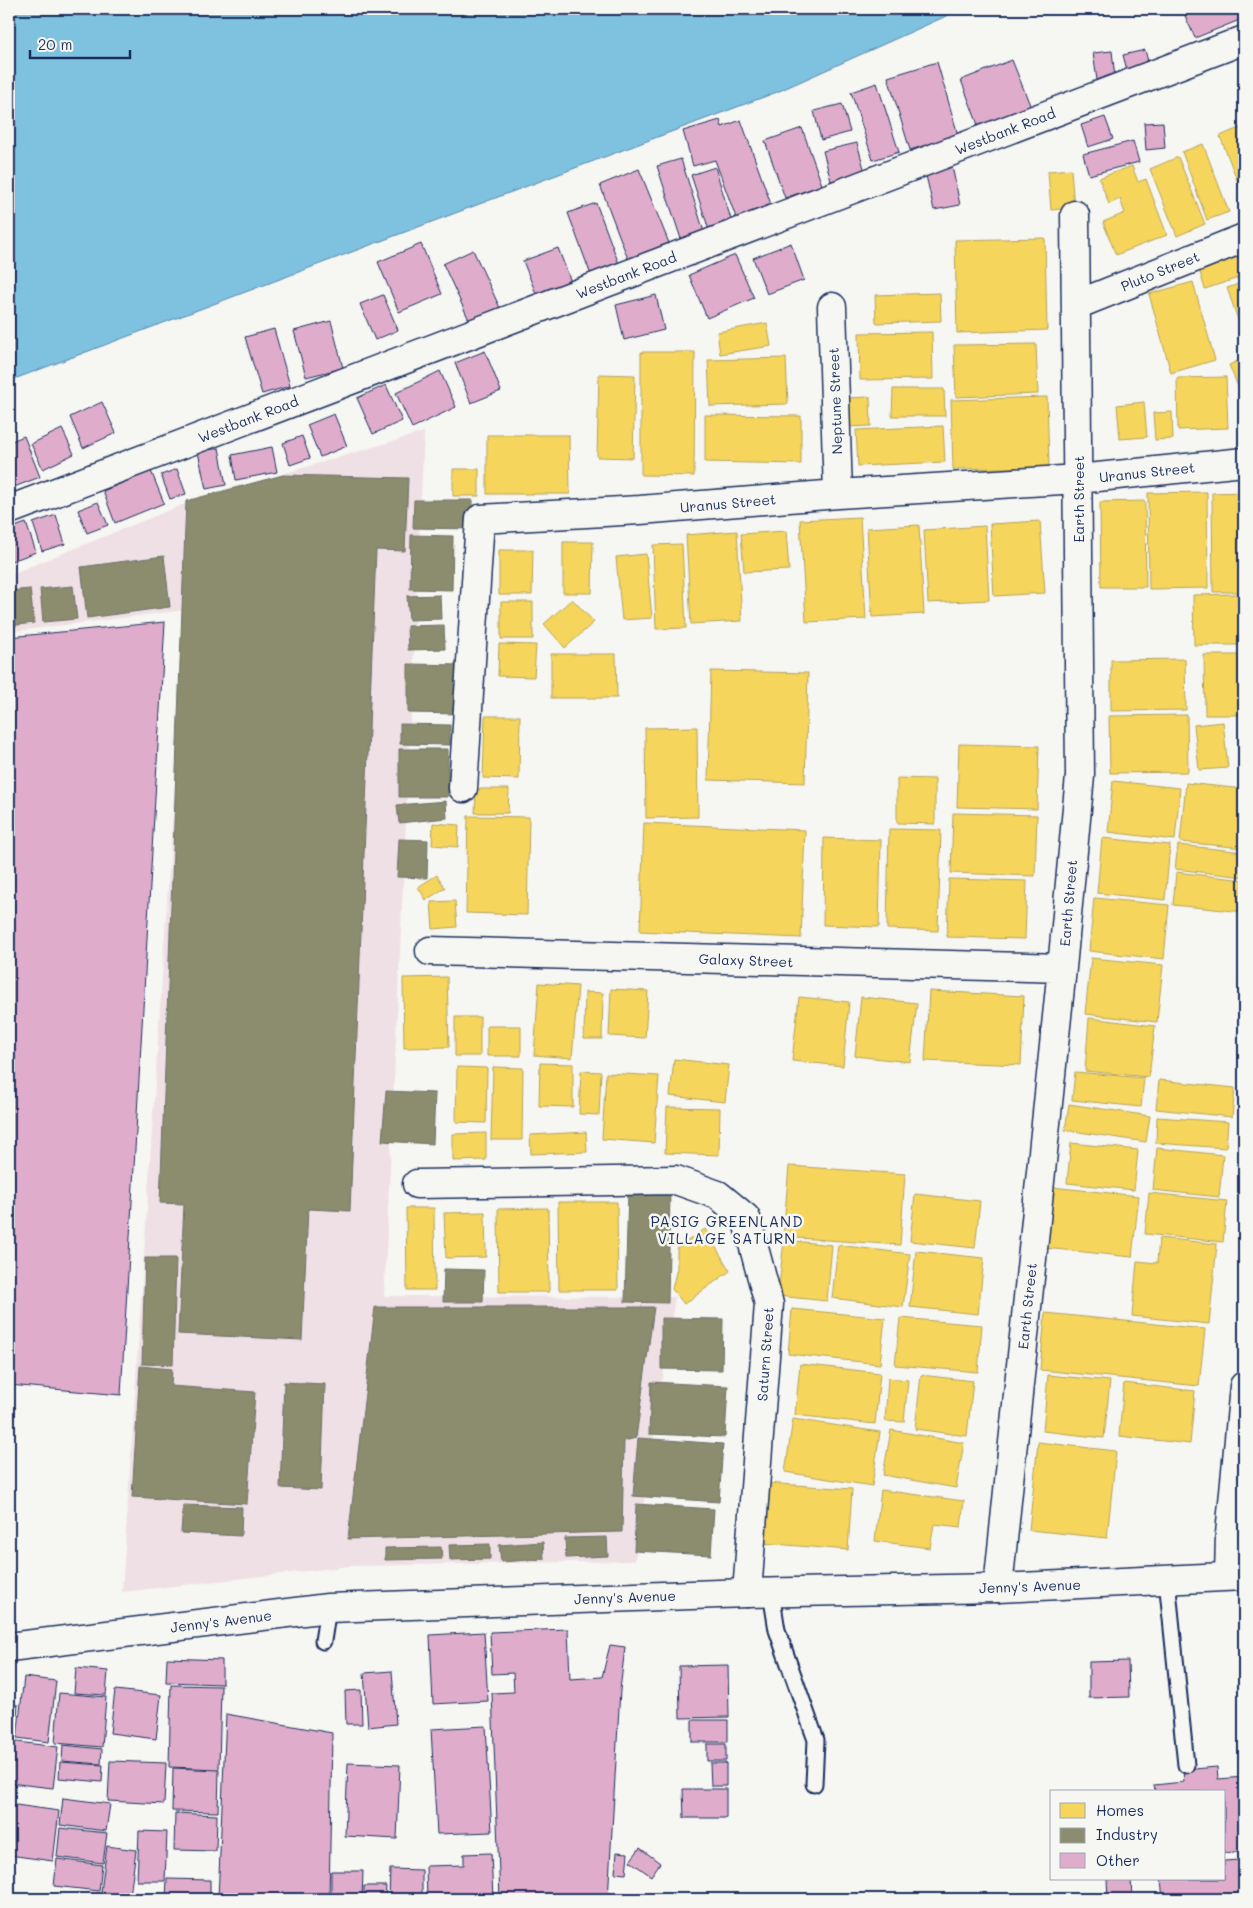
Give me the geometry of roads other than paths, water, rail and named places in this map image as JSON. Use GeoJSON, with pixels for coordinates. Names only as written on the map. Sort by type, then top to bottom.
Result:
{"type":"FeatureCollection","features":[{"type":"Feature","properties":{"kind":"street","name":"Westbank Road"},"geometry":{"type":"LineString","coordinates":[[9,510],[1244,40]]}},
{"type":"Feature","properties":{"kind":"street","name":"Earth Street"},"geometry":{"type":"LineString","coordinates":[[998,1588],[1080,776],[1075,215]]}},
{"type":"Feature","properties":{"kind":"street","name":"Pluto Street"},"geometry":{"type":"LineString","coordinates":[[1076,305],[1244,238]]}},
{"type":"Feature","properties":{"kind":"street","name":"Neptune Street"},"geometry":{"type":"LineString","coordinates":[[832,307],[838,494]]}},
{"type":"Feature","properties":{"kind":"street","name":"Uranus Street"},"geometry":{"type":"LineString","coordinates":[[463,788],[480,519],[640,510],[838,494],[1078,479],[1244,462]]}},
{"type":"Feature","properties":{"kind":"street","name":"Galaxy Street"},"geometry":{"type":"LineString","coordinates":[[430,951],[1062,968]]}},
{"type":"Feature","properties":{"kind":"street","name":"Saturn Street"},"geometry":{"type":"LineString","coordinates":[[417,1184],[676,1180],[718,1195],[746,1218],[769,1304],[759,1593]]}},
{"type":"Feature","properties":{"kind":"street"},"geometry":{"type":"LineString","coordinates":[[1236,1576],[1230,1534],[1244,1386]]}},
{"type":"Feature","properties":{"kind":"street","name":"Jenny's Avenue"},"geometry":{"type":"LineString","coordinates":[[9,1647],[328,1608],[759,1593],[998,1588],[1236,1576]]}},
{"type":"Feature","properties":{"kind":"lane"},"geometry":{"type":"LineString","coordinates":[[1167,1580],[1186,1765]]}},
{"type":"Feature","properties":{"kind":"lane"},"geometry":{"type":"LineString","coordinates":[[759,1593],[777,1630],[816,1740],[814,1784]]}},
{"type":"Feature","properties":{"kind":"lane"},"geometry":{"type":"LineString","coordinates":[[323,1641],[328,1608]]}},
{"type":"Feature","properties":{"kind":"water"},"geometry":{"type":"Polygon","coordinates":[[[9,9],[962,9],[777,92],[9,381],[9,9]]]}},
{"type":"Feature","properties":{"kind":"district","name":"PASIG GREENLAND VILLAGE SATURN"},"geometry":{"type":"Point","coordinates":[727,1230]}}]}
